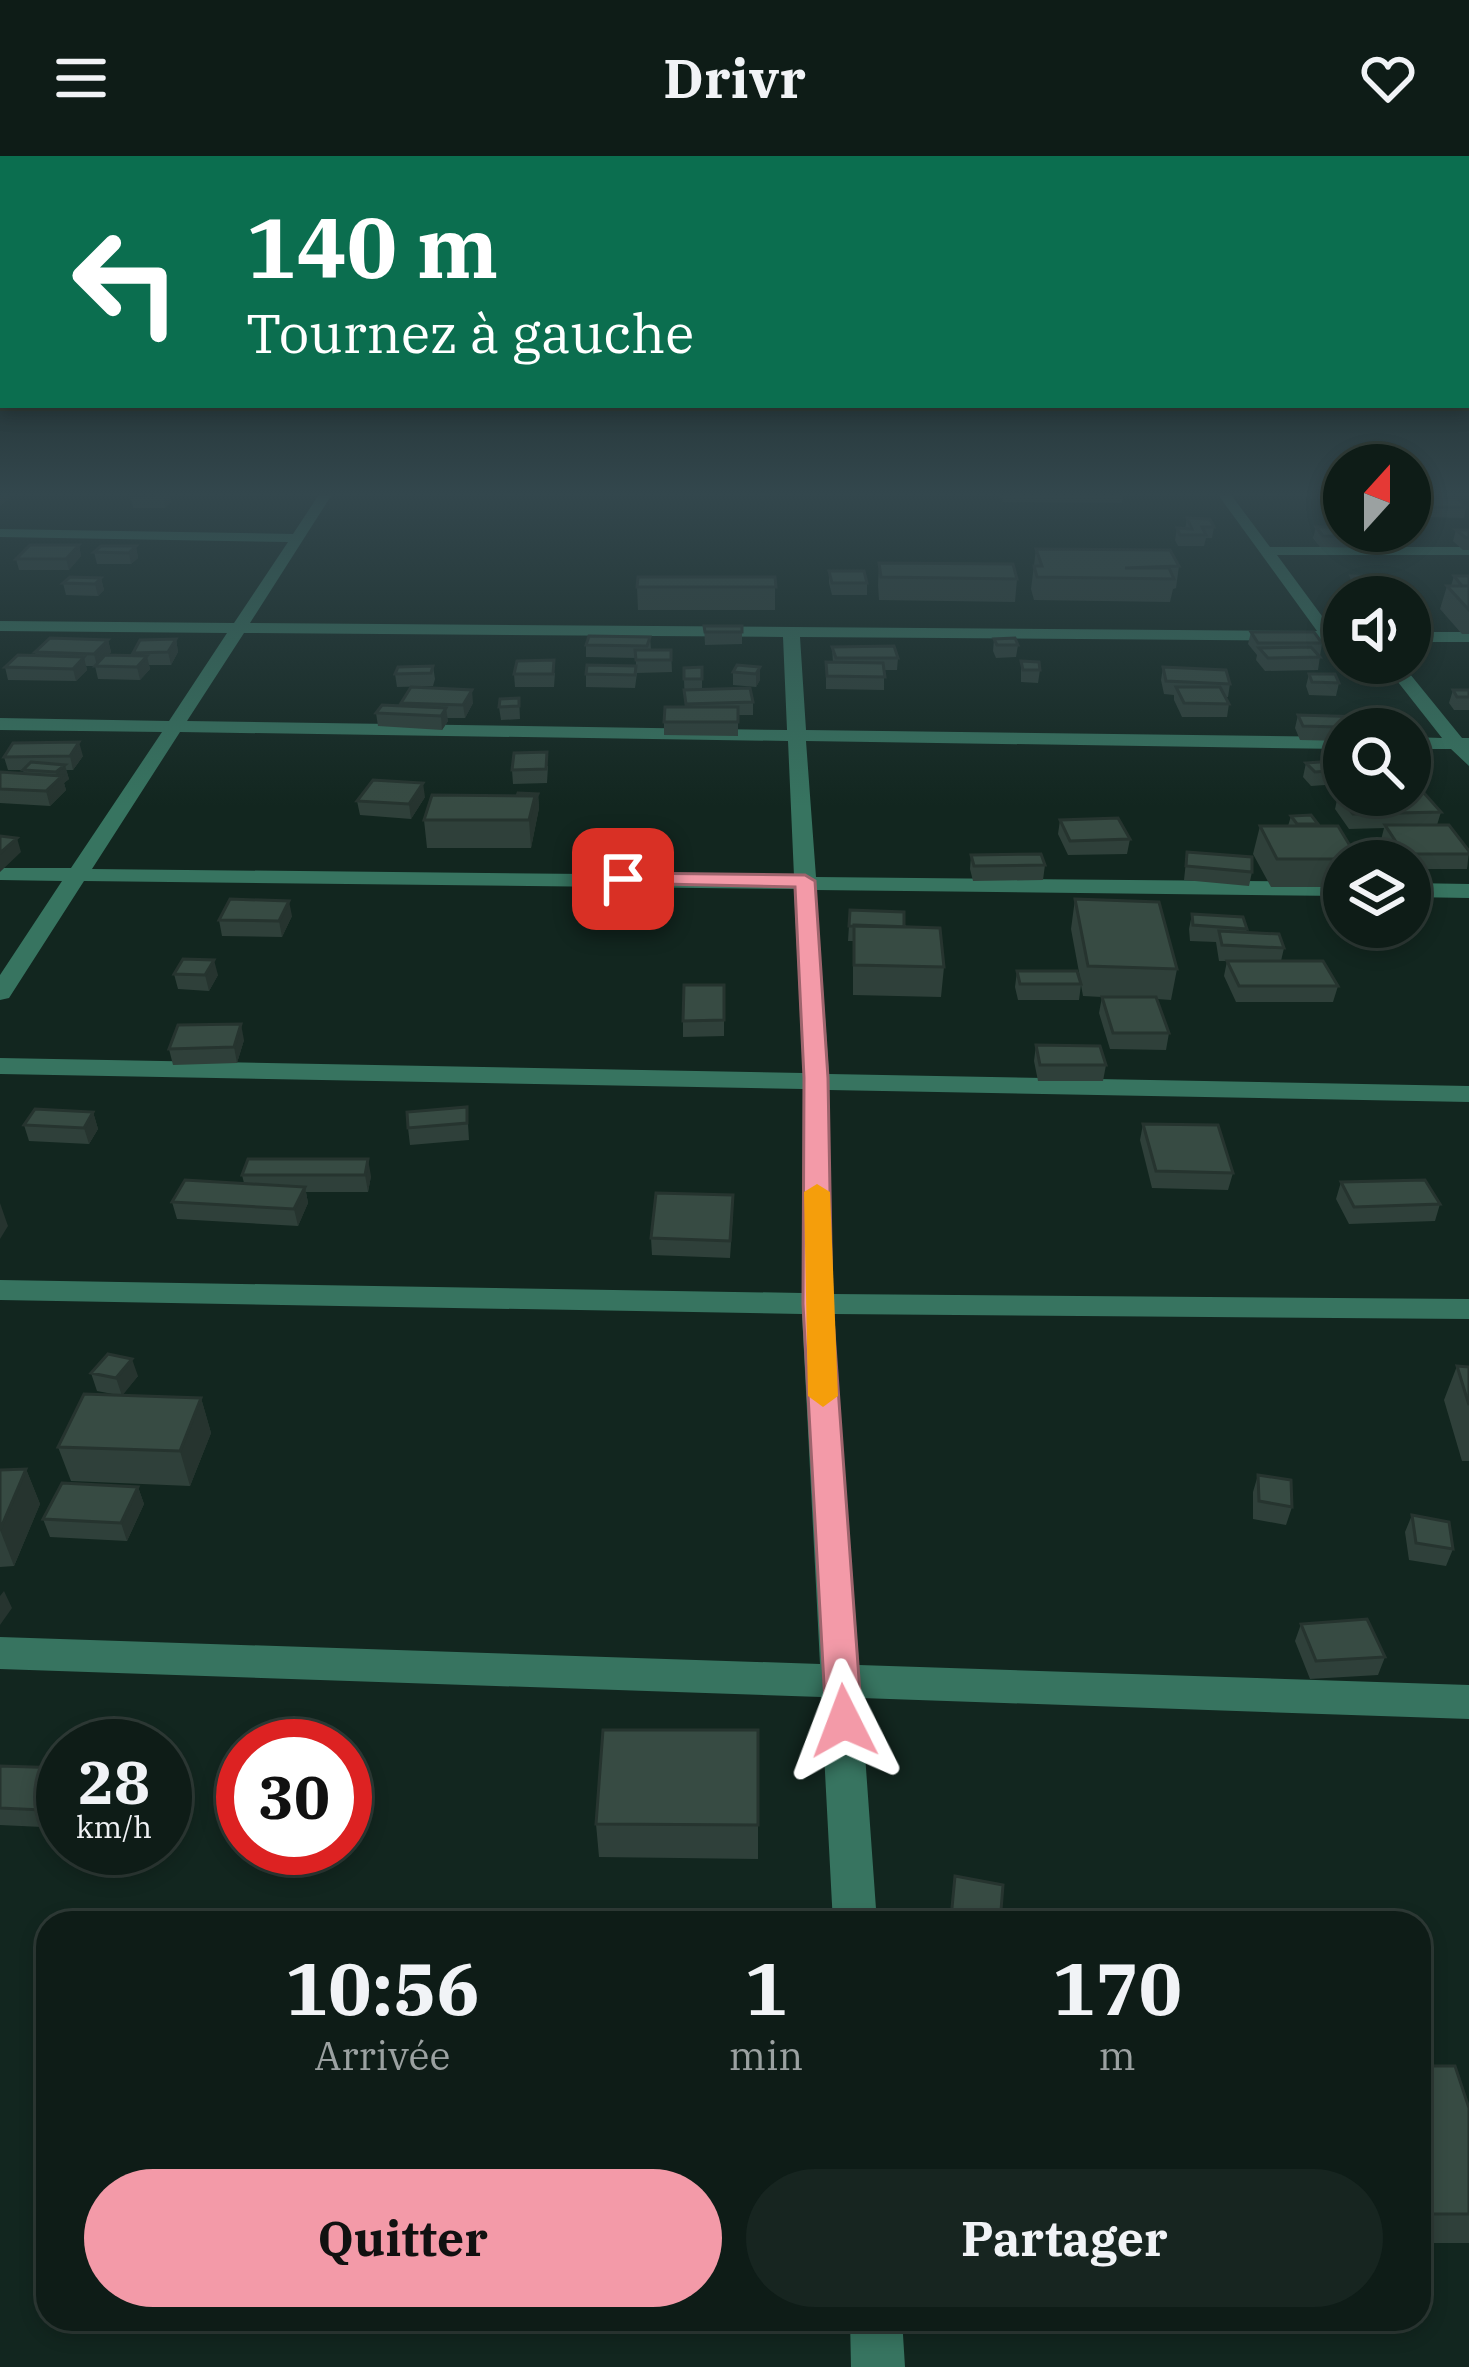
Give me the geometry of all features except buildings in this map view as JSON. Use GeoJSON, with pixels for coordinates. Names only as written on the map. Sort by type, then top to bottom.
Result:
{"type":"FeatureCollection","features":[{"type":"Feature","properties":{"kind":"street"},"geometry":{"type":"LineString","coordinates":[[0,993],[260,599]]}},
{"type":"Feature","properties":{"kind":"street"},"geometry":{"type":"LineString","coordinates":[[0,626],[1323,635]]}},
{"type":"Feature","properties":{"kind":"street"},"geometry":{"type":"LineString","coordinates":[[791,632],[816,1078],[818,1304],[854,1911]]}},
{"type":"Feature","properties":{"kind":"street"},"geometry":{"type":"LineString","coordinates":[[1431,637],[1469,637]]}},
{"type":"Feature","properties":{"kind":"street"},"geometry":{"type":"LineString","coordinates":[[1410,684],[1465,749]]}},
{"type":"Feature","properties":{"kind":"street"},"geometry":{"type":"LineString","coordinates":[[0,724],[1323,742]]}},
{"type":"Feature","properties":{"kind":"street"},"geometry":{"type":"LineString","coordinates":[[1431,745],[1465,749]]}},
{"type":"Feature","properties":{"kind":"street"},"geometry":{"type":"LineString","coordinates":[[0,874],[1323,890]]}},
{"type":"Feature","properties":{"kind":"street"},"geometry":{"type":"LineString","coordinates":[[1431,890],[1469,891]]}},
{"type":"Feature","properties":{"kind":"street"},"geometry":{"type":"LineString","coordinates":[[0,1066],[1469,1094]]}},
{"type":"Feature","properties":{"kind":"street"},"geometry":{"type":"LineString","coordinates":[[0,1291],[1469,1309]]}},
{"type":"Feature","properties":{"kind":"street"},"geometry":{"type":"LineString","coordinates":[[0,1653],[1469,1702]]}},
{"type":"Feature","properties":{"kind":"street"},"geometry":{"type":"LineString","coordinates":[[876,2331],[878,2367]]}},
{"type":"Feature","properties":{"kind":"slow traffic"},"geometry":{"type":"LineString","coordinates":[[817,1192],[823,1396]]}},
{"type":"Feature","properties":{"kind":"route"},"geometry":{"type":"LineString","coordinates":[[623,879],[805,881],[816,1078],[818,1304],[844,1721]]}}]}
